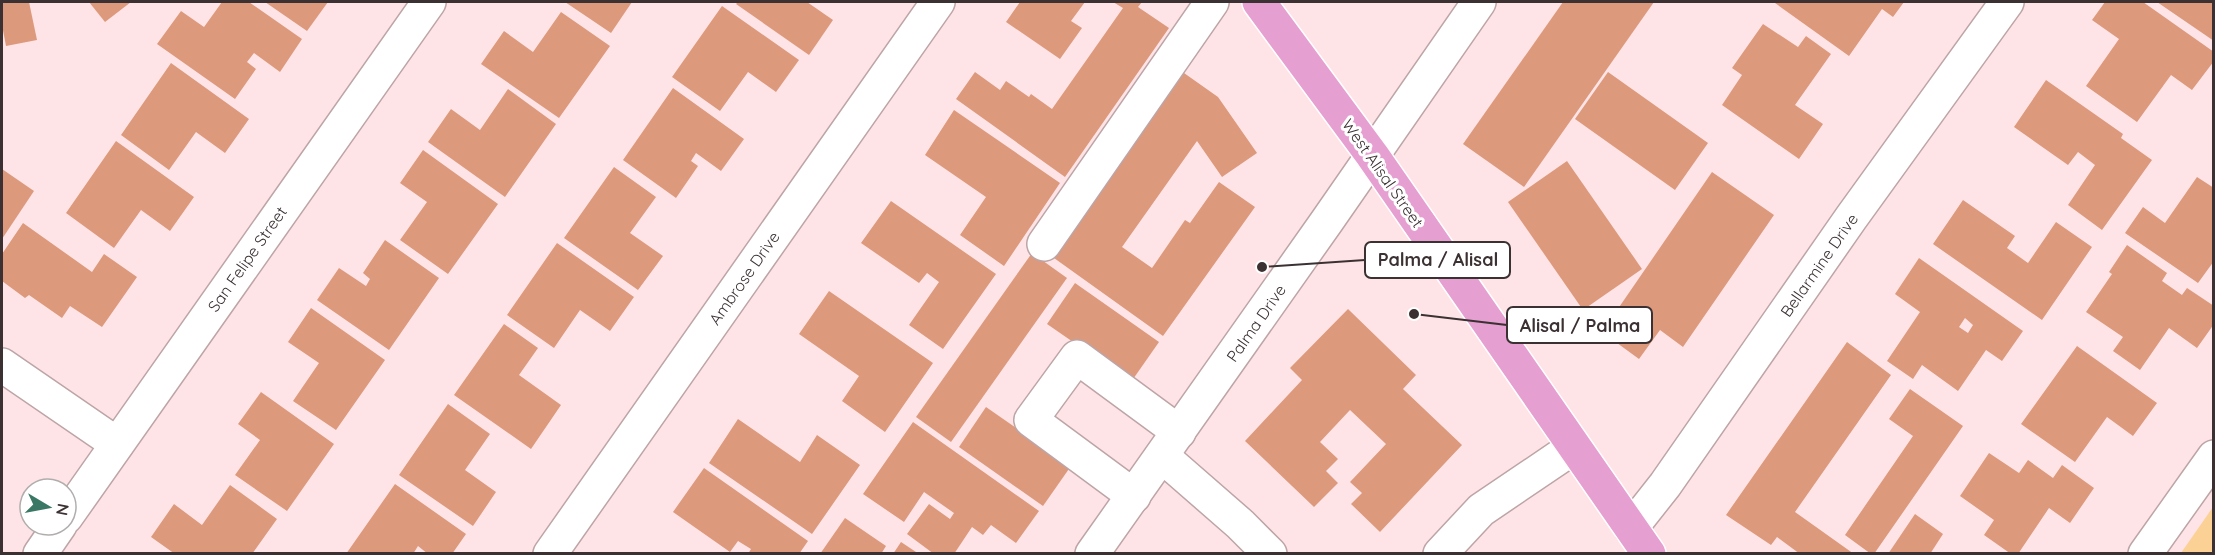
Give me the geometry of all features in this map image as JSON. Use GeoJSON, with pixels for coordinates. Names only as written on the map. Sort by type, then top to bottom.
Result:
{"type":"FeatureCollection","features":[{"type":"Feature","properties":{"kind":"main road","name":"West Alisal Street"},"geometry":{"type":"LineString","coordinates":[[1259,2],[1372,156],[1640,541]]}},
{"type":"Feature","properties":{"kind":"street","name":"San Felipe Street"},"geometry":{"type":"LineString","coordinates":[[78,500],[429,2]]}},
{"type":"Feature","properties":{"kind":"street","name":"Ambrose Drive"},"geometry":{"type":"LineString","coordinates":[[550,554],[938,2]]}},
{"type":"Feature","properties":{"kind":"street"},"geometry":{"type":"LineString","coordinates":[[1044,244],[1212,2]]}},
{"type":"Feature","properties":{"kind":"street","name":"Palma Drive"},"geometry":{"type":"LineString","coordinates":[[1092,554],[1479,2]]}},
{"type":"Feature","properties":{"kind":"street","name":"Bellarmine Drive"},"geometry":{"type":"LineString","coordinates":[[1640,541],[1665,485],[2007,2]]}},
{"type":"Feature","properties":{"kind":"street"},"geometry":{"type":"LineString","coordinates":[[1134,495],[1031,420],[1077,357],[1170,444],[1240,524],[1270,554]]}},
{"type":"Feature","properties":{"kind":"street"},"geometry":{"type":"LineString","coordinates":[[2,365],[117,444]]}},
{"type":"Feature","properties":{"kind":"street"},"geometry":{"type":"LineString","coordinates":[[1440,554],[1481,510],[1574,447]]}},
{"type":"Feature","properties":{"kind":"street"},"geometry":{"type":"LineString","coordinates":[[2145,554],[2214,457]]}},
{"type":"Feature","properties":{"kind":"street"},"geometry":{"type":"LineString","coordinates":[[40,554],[52,537]]}},
{"type":"Feature","properties":{"kind":"shaded area"},"geometry":{"type":"Polygon","coordinates":[[[2213,507],[2213,553],[2181,553],[2213,507]]]}},
{"type":"Feature","properties":{"kind":"building"},"geometry":{"type":"Polygon","coordinates":[[[2,2],[29,2],[37,40],[6,46],[2,25],[2,2]]]}},
{"type":"Feature","properties":{"kind":"building"},"geometry":{"type":"Polygon","coordinates":[[[89,2],[131,2],[105,22],[89,2]]]}},
{"type":"Feature","properties":{"kind":"building"},"geometry":{"type":"Polygon","coordinates":[[[222,2],[249,2],[302,39],[280,72],[254,53],[247,62],[256,69],[235,99],[157,44],[181,11],[204,27],[222,2]]]}},
{"type":"Feature","properties":{"kind":"building"},"geometry":{"type":"Polygon","coordinates":[[[265,2],[328,2],[307,31],[265,2]]]}},
{"type":"Feature","properties":{"kind":"building"},"geometry":{"type":"Polygon","coordinates":[[[565,2],[632,2],[611,33],[565,2]]]}},
{"type":"Feature","properties":{"kind":"building"},"geometry":{"type":"Polygon","coordinates":[[[738,2],[807,2],[833,20],[809,55],[736,4],[738,2]]]}},
{"type":"Feature","properties":{"kind":"building"},"geometry":{"type":"Polygon","coordinates":[[[1020,2],[1085,2],[1071,21],[1082,28],[1060,59],[1006,22],[1020,2]]]}},
{"type":"Feature","properties":{"kind":"building"},"geometry":{"type":"Polygon","coordinates":[[[1113,2],[1142,2],[1138,7],[1169,28],[1065,177],[956,99],[975,72],[1000,90],[1006,81],[1029,97],[1031,94],[1052,109],[1123,8],[1113,2]]]}},
{"type":"Feature","properties":{"kind":"building"},"geometry":{"type":"Polygon","coordinates":[[[1563,2],[1654,2],[1524,187],[1463,144],[1563,2]]]}},
{"type":"Feature","properties":{"kind":"building"},"geometry":{"type":"Polygon","coordinates":[[[1776,2],[1904,2],[1893,17],[1882,9],[1849,56],[1776,2]]]}},
{"type":"Feature","properties":{"kind":"building"},"geometry":{"type":"Polygon","coordinates":[[[2105,2],[2143,2],[2214,52],[2214,61],[2192,90],[2171,75],[2137,122],[2086,86],[2119,39],[2092,20],[2105,2]]]}},
{"type":"Feature","properties":{"kind":"building"},"geometry":{"type":"Polygon","coordinates":[[[2157,2],[2214,2],[2214,41],[2157,2]]]}},
{"type":"Feature","properties":{"kind":"building"},"geometry":{"type":"Polygon","coordinates":[[[722,6],[799,60],[776,92],[748,72],[720,111],[672,77],[722,6]]]}},
{"type":"Feature","properties":{"kind":"building"},"geometry":{"type":"Polygon","coordinates":[[[561,12],[610,46],[559,118],[481,64],[504,31],[533,52],[561,12]]]}},
{"type":"Feature","properties":{"kind":"building"},"geometry":{"type":"Polygon","coordinates":[[[1763,24],[1798,47],[1806,36],[1831,54],[1795,105],[1823,124],[1799,159],[1722,105],[1742,75],[1732,68],[1763,24]]]}},
{"type":"Feature","properties":{"kind":"building"},"geometry":{"type":"Polygon","coordinates":[[[171,63],[249,119],[225,153],[196,132],[169,170],[121,135],[171,63]]]}},
{"type":"Feature","properties":{"kind":"building"},"geometry":{"type":"Polygon","coordinates":[[[1608,72],[1708,143],[1675,190],[1575,119],[1608,72]]]}},
{"type":"Feature","properties":{"kind":"building"},"geometry":{"type":"Polygon","coordinates":[[[1184,73],[1218,97],[1257,153],[1222,177],[1197,141],[1122,247],[1152,268],[1185,220],[1190,223],[1219,182],[1255,207],[1163,336],[1054,258],[1184,73]]]}},
{"type":"Feature","properties":{"kind":"building"},"geometry":{"type":"Polygon","coordinates":[[[2046,80],[2123,134],[2121,138],[2152,160],[2102,230],[2068,205],[2095,165],[2078,152],[2068,165],[2014,127],[2046,80]]]}},
{"type":"Feature","properties":{"kind":"building"},"geometry":{"type":"Polygon","coordinates":[[[673,88],[744,139],[721,171],[696,153],[691,161],[698,166],[676,198],[623,160],[673,88]]]}},
{"type":"Feature","properties":{"kind":"building"},"geometry":{"type":"Polygon","coordinates":[[[508,89],[556,124],[505,197],[428,142],[451,109],[480,130],[508,89]]]}},
{"type":"Feature","properties":{"kind":"building"},"geometry":{"type":"Polygon","coordinates":[[[954,110],[1060,183],[1004,266],[960,235],[986,197],[925,155],[954,110]]]}},
{"type":"Feature","properties":{"kind":"building"},"geometry":{"type":"Polygon","coordinates":[[[116,141],[194,197],[170,231],[141,210],[114,248],[66,213],[116,141]]]}},
{"type":"Feature","properties":{"kind":"building"},"geometry":{"type":"Polygon","coordinates":[[[423,150],[498,204],[448,274],[400,240],[427,202],[400,183],[423,150]]]}},
{"type":"Feature","properties":{"kind":"building"},"geometry":{"type":"Polygon","coordinates":[[[1567,161],[1642,269],[1583,310],[1508,202],[1567,161]]]}},
{"type":"Feature","properties":{"kind":"building"},"geometry":{"type":"Polygon","coordinates":[[[614,167],[656,197],[630,233],[663,256],[638,290],[564,238],[614,167]]]}},
{"type":"Feature","properties":{"kind":"building"},"geometry":{"type":"Polygon","coordinates":[[[2,169],[34,191],[2,239],[2,169]]]}},
{"type":"Feature","properties":{"kind":"building"},"geometry":{"type":"Polygon","coordinates":[[[1712,172],[1774,215],[1683,347],[1660,330],[1639,359],[1602,332],[1712,172]]]}},
{"type":"Feature","properties":{"kind":"building"},"geometry":{"type":"Polygon","coordinates":[[[2197,177],[2214,188],[2214,261],[2198,283],[2125,233],[2143,207],[2165,223],[2197,177]]]}},
{"type":"Feature","properties":{"kind":"building"},"geometry":{"type":"Polygon","coordinates":[[[1963,200],[2015,236],[2007,248],[2028,263],[2056,222],[2092,247],[2042,320],[1933,244],[1963,200]]]}},
{"type":"Feature","properties":{"kind":"building"},"geometry":{"type":"Polygon","coordinates":[[[891,201],[996,274],[943,349],[909,325],[939,282],[927,273],[919,283],[861,243],[891,201]]]}},
{"type":"Feature","properties":{"kind":"building"},"geometry":{"type":"Polygon","coordinates":[[[23,223],[92,272],[104,254],[137,277],[102,327],[70,306],[62,318],[29,295],[25,298],[2,281],[2,254],[23,223]]]}},
{"type":"Feature","properties":{"kind":"building"},"geometry":{"type":"Polygon","coordinates":[[[385,240],[439,278],[389,350],[317,300],[339,268],[366,286],[370,279],[363,273],[385,240]]]}},
{"type":"Feature","properties":{"kind":"building"},"geometry":{"type":"Polygon","coordinates":[[[557,243],[634,297],[610,331],[580,310],[554,348],[507,315],[557,243]]]}},
{"type":"Feature","properties":{"kind":"building"},"geometry":{"type":"Polygon","coordinates":[[[2127,245],[2167,273],[2162,281],[2182,295],[2187,288],[2214,306],[2214,324],[2197,348],[2169,328],[2140,370],[2113,351],[2123,337],[2086,312],[2112,274],[2109,272],[2127,245]]]}},
{"type":"Feature","properties":{"kind":"building"},"geometry":{"type":"Polygon","coordinates":[[[1032,253],[1067,278],[951,442],[916,417],[1032,253]]]}},
{"type":"Feature","properties":{"kind":"building"},"geometry":{"type":"Polygon","coordinates":[[[1919,258],[2023,331],[2002,361],[1986,350],[1958,391],[1922,365],[1913,379],[1887,361],[1920,312],[1895,294],[1919,258]],[[1965,318],[1959,327],[1968,333],[1973,325],[1965,318]]]}},
{"type":"Feature","properties":{"kind":"building"},"geometry":{"type":"Polygon","coordinates":[[[1075,283],[1159,342],[1131,382],[1047,324],[1075,283]]]}},
{"type":"Feature","properties":{"kind":"building"},"geometry":{"type":"Polygon","coordinates":[[[829,291],[933,363],[885,432],[842,401],[859,376],[799,334],[829,291]]]}},
{"type":"Feature","properties":{"kind":"building"},"geometry":{"type":"Polygon","coordinates":[[[311,308],[385,360],[336,430],[293,401],[319,363],[288,342],[311,308]]]}},
{"type":"Feature","properties":{"kind":"building"},"geometry":{"type":"Polygon","coordinates":[[[1348,309],[1416,375],[1403,389],[1462,445],[1380,532],[1351,504],[1362,493],[1350,482],[1386,444],[1350,410],[1320,442],[1338,459],[1326,471],[1338,483],[1314,507],[1245,441],[1302,380],[1290,368],[1348,309]]]}},
{"type":"Feature","properties":{"kind":"building"},"geometry":{"type":"Polygon","coordinates":[[[504,324],[538,348],[519,375],[561,405],[531,449],[454,395],[504,324]]]}},
{"type":"Feature","properties":{"kind":"building"},"geometry":{"type":"Polygon","coordinates":[[[1847,342],[1891,375],[1795,512],[1854,554],[1800,554],[1777,537],[1771,545],[1726,515],[1847,342]]]}},
{"type":"Feature","properties":{"kind":"building"},"geometry":{"type":"Polygon","coordinates":[[[2077,346],[2157,403],[2133,436],[2107,417],[2075,462],[2021,424],[2077,346]]]}},
{"type":"Feature","properties":{"kind":"building"},"geometry":{"type":"Polygon","coordinates":[[[1910,389],[1963,426],[1874,554],[1871,554],[1845,535],[1913,436],[1889,419],[1910,389]]]}},
{"type":"Feature","properties":{"kind":"building"},"geometry":{"type":"Polygon","coordinates":[[[261,392],[334,444],[287,511],[235,475],[260,440],[238,424],[261,392]]]}},
{"type":"Feature","properties":{"kind":"building"},"geometry":{"type":"Polygon","coordinates":[[[448,404],[490,434],[465,470],[496,492],[473,526],[399,475],[448,404]]]}},
{"type":"Feature","properties":{"kind":"building"},"geometry":{"type":"Polygon","coordinates":[[[986,407],[1071,466],[1043,506],[959,447],[986,407]]]}},
{"type":"Feature","properties":{"kind":"building"},"geometry":{"type":"Polygon","coordinates":[[[738,419],[800,462],[817,435],[860,465],[812,534],[709,463],[738,419]]]}},
{"type":"Feature","properties":{"kind":"building"},"geometry":{"type":"Polygon","coordinates":[[[913,422],[1039,511],[1016,543],[991,525],[983,535],[972,527],[954,554],[934,554],[907,534],[929,504],[950,519],[954,513],[924,492],[904,522],[863,494],[913,422]]]}},
{"type":"Feature","properties":{"kind":"building"},"geometry":{"type":"Polygon","coordinates":[[[1989,453],[2019,473],[2028,460],[2053,478],[2062,465],[2094,488],[2070,523],[2049,508],[2018,554],[2011,554],[1984,535],[1994,520],[1960,496],[1989,453]]]}},
{"type":"Feature","properties":{"kind":"building"},"geometry":{"type":"Polygon","coordinates":[[[704,468],[808,541],[799,554],[748,554],[751,549],[738,541],[730,552],[673,512],[704,468]]]}},
{"type":"Feature","properties":{"kind":"building"},"geometry":{"type":"Polygon","coordinates":[[[395,484],[466,534],[452,554],[428,554],[418,546],[413,554],[346,554],[395,484]]]}},
{"type":"Feature","properties":{"kind":"building"},"geometry":{"type":"Polygon","coordinates":[[[230,485],[277,519],[252,554],[175,554],[151,537],[174,504],[202,525],[230,485]]]}},
{"type":"Feature","properties":{"kind":"building"},"geometry":{"type":"Polygon","coordinates":[[[1915,514],[1943,534],[1930,554],[1888,554],[1915,514]]]}},
{"type":"Feature","properties":{"kind":"building"},"geometry":{"type":"Polygon","coordinates":[[[845,518],[886,546],[881,554],[820,554],[845,518]]]}},
{"type":"Feature","properties":{"kind":"building"},"geometry":{"type":"Polygon","coordinates":[[[901,542],[919,554],[893,554],[901,542]]]}},
{"type":"Feature","properties":{"kind":"place","name":"Palma / Alisal"},"geometry":{"type":"Point","coordinates":[1262,267]}},
{"type":"Feature","properties":{"kind":"place","name":"Alisal / Palma"},"geometry":{"type":"Point","coordinates":[1414,314]}}]}
